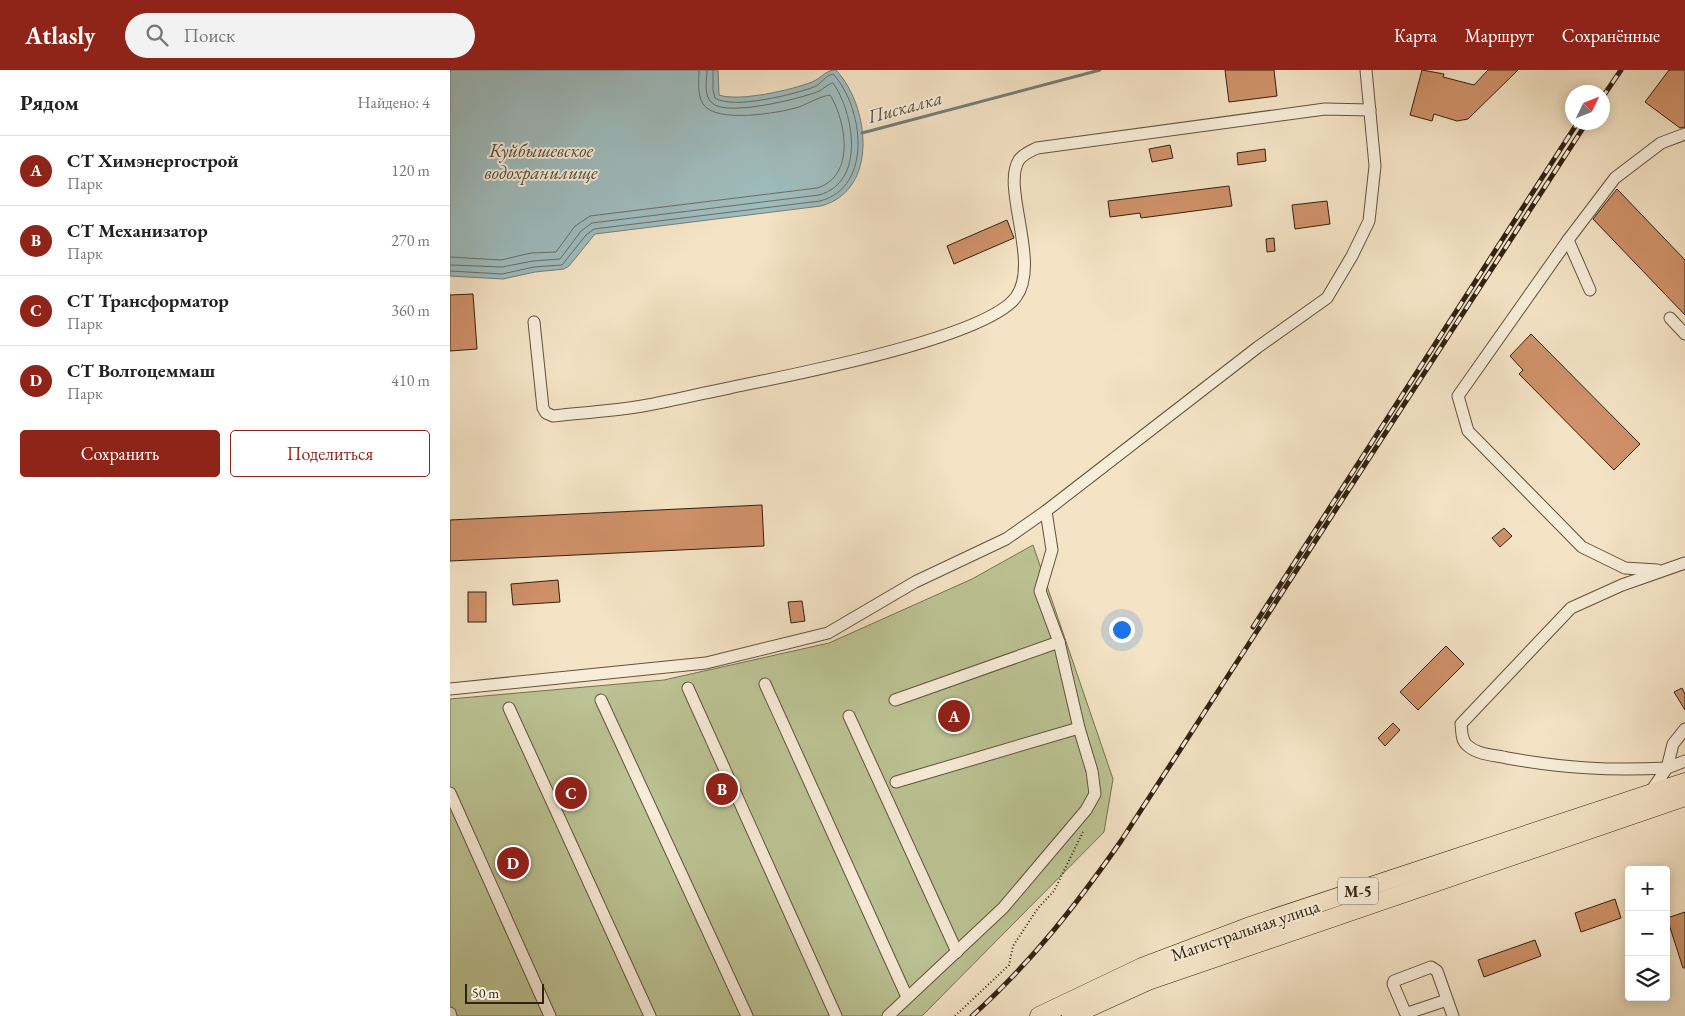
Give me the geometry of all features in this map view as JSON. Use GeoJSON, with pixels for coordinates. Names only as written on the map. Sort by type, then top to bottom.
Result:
{"type":"FeatureCollection","features":[{"type":"Feature","properties":{"kind":"highway","name":"Магистральная улица"},"geometry":{"type":"LineString","coordinates":[[1038,1016],[1142,967],[1253,926],[1685,782]]}},
{"type":"Feature","properties":{"kind":"highway","name":"Магистральная улица"},"geometry":{"type":"LineString","coordinates":[[1071,1016],[1157,978],[1685,797]]}},
{"type":"Feature","properties":{"kind":"street"},"geometry":{"type":"LineString","coordinates":[[450,689],[706,663],[828,633],[915,582],[1006,538],[1046,511],[1235,365],[1327,298],[1352,256],[1369,221],[1375,166],[1366,70]]}},
{"type":"Feature","properties":{"kind":"street"},"geometry":{"type":"LineString","coordinates":[[534,322],[543,408],[546,413],[554,416],[637,407],[882,354],[951,334],[989,318],[1016,298],[1025,272],[1015,177],[1018,161],[1028,152],[1038,148],[1325,109],[1370,110]]}},
{"type":"Feature","properties":{"kind":"street"},"geometry":{"type":"LineString","coordinates":[[1664,570],[1625,568],[1582,547],[1468,430],[1458,396],[1568,240],[1615,178],[1661,143],[1685,134]]}},
{"type":"Feature","properties":{"kind":"street"},"geometry":{"type":"LineString","coordinates":[[1568,240],[1590,290]]}},
{"type":"Feature","properties":{"kind":"street"},"geometry":{"type":"LineString","coordinates":[[1670,318],[1685,334]]}},
{"type":"Feature","properties":{"kind":"street"},"geometry":{"type":"LineString","coordinates":[[888,1016],[1003,908],[1086,810],[1095,794],[1092,771],[1079,728],[1059,642],[1040,591],[1052,550],[1046,511]]}},
{"type":"Feature","properties":{"kind":"street"},"geometry":{"type":"LineString","coordinates":[[1685,563],[1622,585],[1571,608],[1461,724],[1464,742],[1469,748],[1484,753],[1560,767],[1623,770],[1667,768],[1685,761]]}},
{"type":"Feature","properties":{"kind":"street"},"geometry":{"type":"LineString","coordinates":[[895,700],[1059,642]]}},
{"type":"Feature","properties":{"kind":"street"},"geometry":{"type":"LineString","coordinates":[[765,684],[907,997]]}},
{"type":"Feature","properties":{"kind":"street"},"geometry":{"type":"LineString","coordinates":[[688,688],[836,1016]]}},
{"type":"Feature","properties":{"kind":"street"},"geometry":{"type":"LineString","coordinates":[[602,700],[747,1016]]}},
{"type":"Feature","properties":{"kind":"street"},"geometry":{"type":"LineString","coordinates":[[509,708],[650,1016]]}},
{"type":"Feature","properties":{"kind":"street"},"geometry":{"type":"LineString","coordinates":[[849,716],[957,952]]}},
{"type":"Feature","properties":{"kind":"street"},"geometry":{"type":"LineString","coordinates":[[896,782],[1079,728]]}},
{"type":"Feature","properties":{"kind":"street"},"geometry":{"type":"LineString","coordinates":[[1648,795],[1667,768],[1673,744],[1685,729]]}},
{"type":"Feature","properties":{"kind":"street"},"geometry":{"type":"LineString","coordinates":[[450,793],[550,1016]]}},
{"type":"Feature","properties":{"kind":"street"},"geometry":{"type":"LineString","coordinates":[[1447,1000],[1408,1013],[1404,1012],[1393,984],[1394,981],[1431,967],[1434,968],[1447,1000],[1453,1016]]}},
{"type":"Feature","properties":{"kind":"path"},"geometry":{"type":"LineString","coordinates":[[955,1016],[1009,965],[1013,946],[1038,908],[1054,891],[1083,831]]}},
{"type":"Feature","properties":{"kind":"green space"},"geometry":{"type":"Polygon","coordinates":[[[1033,545],[1113,779],[1104,832],[922,1016],[450,1016],[450,699],[664,680],[829,643],[972,579],[1033,545]]]}},
{"type":"Feature","properties":{"kind":"water","name":"Куйбышевское водохранилище"},"geometry":{"type":"Polygon","coordinates":[[[450,70],[718,70],[719,95],[739,97],[766,94],[792,88],[812,82],[829,71],[836,70],[847,85],[856,104],[861,124],[863,145],[860,165],[853,183],[840,197],[821,206],[595,234],[569,266],[564,269],[535,272],[503,279],[450,276],[450,70]]]}},
{"type":"Feature","properties":{"kind":"building"},"geometry":{"type":"Polygon","coordinates":[[[1225,70],[1274,70],[1277,96],[1229,102],[1225,70]]]}},
{"type":"Feature","properties":{"kind":"building"},"geometry":{"type":"Polygon","coordinates":[[[1422,70],[1444,74],[1443,77],[1474,85],[1488,70],[1518,70],[1468,119],[1457,121],[1434,114],[1432,121],[1410,115],[1422,70]]]}},
{"type":"Feature","properties":{"kind":"building"},"geometry":{"type":"Polygon","coordinates":[[[1669,70],[1685,70],[1685,127],[1680,128],[1645,102],[1669,70]]]}},
{"type":"Feature","properties":{"kind":"building"},"geometry":{"type":"Polygon","coordinates":[[[1170,145],[1173,158],[1152,162],[1149,149],[1170,145]]]}},
{"type":"Feature","properties":{"kind":"building"},"geometry":{"type":"Polygon","coordinates":[[[1265,149],[1266,161],[1238,165],[1237,153],[1265,149]]]}},
{"type":"Feature","properties":{"kind":"building"},"geometry":{"type":"Polygon","coordinates":[[[1229,186],[1232,206],[1141,218],[1140,213],[1110,217],[1108,201],[1229,186]]]}},
{"type":"Feature","properties":{"kind":"building"},"geometry":{"type":"Polygon","coordinates":[[[1617,189],[1685,260],[1685,315],[1593,219],[1617,189]]]}},
{"type":"Feature","properties":{"kind":"building"},"geometry":{"type":"Polygon","coordinates":[[[1327,201],[1330,224],[1295,229],[1292,205],[1327,201]]]}},
{"type":"Feature","properties":{"kind":"building"},"geometry":{"type":"Polygon","coordinates":[[[1007,220],[1014,238],[954,264],[947,246],[1007,220]]]}},
{"type":"Feature","properties":{"kind":"building"},"geometry":{"type":"Polygon","coordinates":[[[1274,238],[1275,251],[1267,252],[1266,239],[1274,238]]]}},
{"type":"Feature","properties":{"kind":"building"},"geometry":{"type":"Polygon","coordinates":[[[473,294],[477,349],[450,351],[450,295],[473,294]]]}},
{"type":"Feature","properties":{"kind":"building"},"geometry":{"type":"Polygon","coordinates":[[[1531,334],[1640,444],[1614,470],[1519,374],[1523,370],[1510,356],[1531,334]]]}},
{"type":"Feature","properties":{"kind":"building"},"geometry":{"type":"Polygon","coordinates":[[[762,505],[764,546],[450,561],[450,520],[762,505]]]}},
{"type":"Feature","properties":{"kind":"building"},"geometry":{"type":"Polygon","coordinates":[[[1504,528],[1512,536],[1500,547],[1492,538],[1504,528]]]}},
{"type":"Feature","properties":{"kind":"building"},"geometry":{"type":"Polygon","coordinates":[[[558,580],[560,602],[513,605],[511,584],[558,580]]]}},
{"type":"Feature","properties":{"kind":"building"},"geometry":{"type":"Polygon","coordinates":[[[468,592],[486,592],[486,622],[468,622],[468,592]]]}},
{"type":"Feature","properties":{"kind":"building"},"geometry":{"type":"Polygon","coordinates":[[[802,601],[805,621],[791,623],[788,602],[802,601]]]}},
{"type":"Feature","properties":{"kind":"building"},"geometry":{"type":"Polygon","coordinates":[[[1446,646],[1464,664],[1418,710],[1400,692],[1446,646]]]}},
{"type":"Feature","properties":{"kind":"building"},"geometry":{"type":"Polygon","coordinates":[[[1682,688],[1685,694],[1685,710],[1674,692],[1682,688]]]}},
{"type":"Feature","properties":{"kind":"building"},"geometry":{"type":"Polygon","coordinates":[[[1393,723],[1400,730],[1385,746],[1378,738],[1393,723]]]}},
{"type":"Feature","properties":{"kind":"building"},"geometry":{"type":"Polygon","coordinates":[[[1615,899],[1621,918],[1581,932],[1575,913],[1615,899]]]}},
{"type":"Feature","properties":{"kind":"building"},"geometry":{"type":"Polygon","coordinates":[[[1685,912],[1685,968],[1683,968],[1670,927],[1670,917],[1685,912]]]}},
{"type":"Feature","properties":{"kind":"building"},"geometry":{"type":"Polygon","coordinates":[[[1535,940],[1541,956],[1484,977],[1478,960],[1535,940]]]}},
{"type":"Feature","properties":{"kind":"waterway","name":"Пискалка"},"geometry":{"type":"LineString","coordinates":[[862,133],[1100,70]]}},
{"type":"Feature","properties":{"kind":"railway"},"geometry":{"type":"LineString","coordinates":[[1610,86],[1621,70]]}},
{"type":"Feature","properties":{"kind":"railway"},"geometry":{"type":"LineString","coordinates":[[1253,627],[1573,130]]}},
{"type":"Feature","properties":{"kind":"railway"},"geometry":{"type":"LineString","coordinates":[[972,1016],[1014,976],[1052,933],[1121,841],[1582,130]]}},
{"type":"Feature","properties":{"kind":"place","name":"СТ Химэнергострой"},"geometry":{"type":"Point","coordinates":[954,716]}},
{"type":"Feature","properties":{"kind":"place","name":"СТ Механизатор"},"geometry":{"type":"Point","coordinates":[722,789]}},
{"type":"Feature","properties":{"kind":"place","name":"СТ Трансформатор"},"geometry":{"type":"Point","coordinates":[571,793]}},
{"type":"Feature","properties":{"kind":"place","name":"СТ Волгоцеммаш"},"geometry":{"type":"Point","coordinates":[513,863]}}]}
